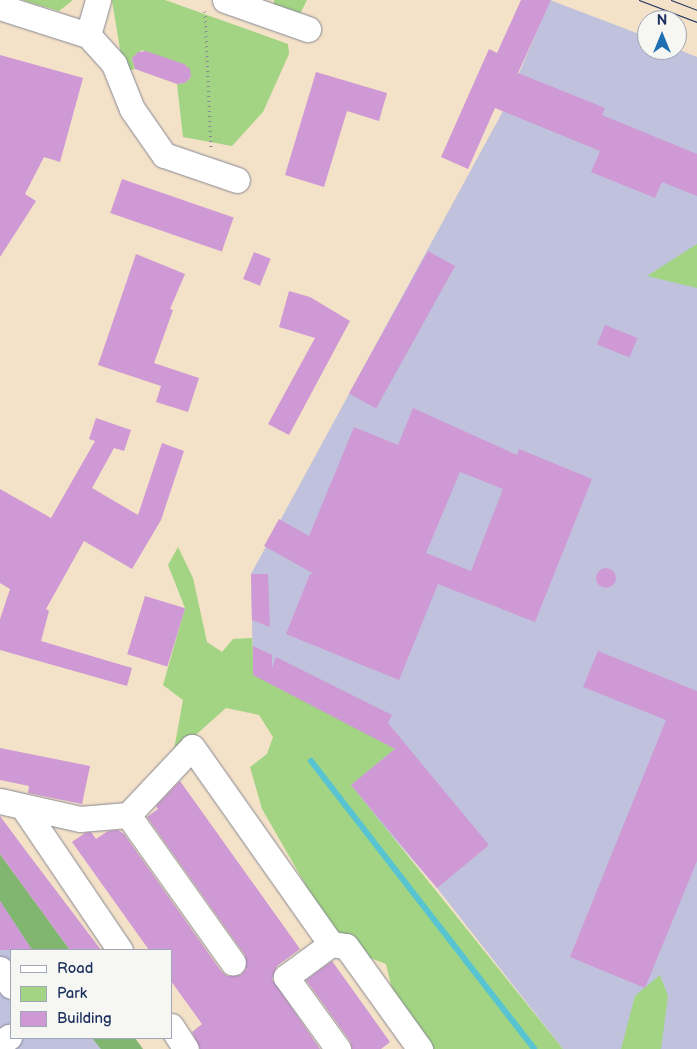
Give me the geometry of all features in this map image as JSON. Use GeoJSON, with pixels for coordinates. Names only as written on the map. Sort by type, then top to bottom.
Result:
{"type":"FeatureCollection","features":[{"type":"Feature","properties":{"kind":"lane"},"geometry":{"type":"LineString","coordinates":[[88,34],[98,0]]}},
{"type":"Feature","properties":{"kind":"lane"},"geometry":{"type":"LineString","coordinates":[[215,5],[308,29]]}},
{"type":"Feature","properties":{"kind":"lane"},"geometry":{"type":"LineString","coordinates":[[0,7],[88,34],[114,64],[132,108],[164,155],[237,180]]}},
{"type":"Feature","properties":{"kind":"lane"},"geometry":{"type":"LineString","coordinates":[[12,804],[80,819],[128,815],[192,747],[331,944]]}},
{"type":"Feature","properties":{"kind":"lane"},"geometry":{"type":"LineString","coordinates":[[12,804],[119,949]]}},
{"type":"Feature","properties":{"kind":"lane"},"geometry":{"type":"LineString","coordinates":[[128,815],[233,963]]}},
{"type":"Feature","properties":{"kind":"lane"},"geometry":{"type":"LineString","coordinates":[[338,1049],[286,977],[331,944],[346,946],[420,1049]]}},
{"type":"Feature","properties":{"kind":"lane"},"geometry":{"type":"LineString","coordinates":[[0,968],[10,984]]}},
{"type":"Feature","properties":{"kind":"lane"},"geometry":{"type":"LineString","coordinates":[[172,1028],[186,1049]]}},
{"type":"Feature","properties":{"kind":"path"},"geometry":{"type":"LineString","coordinates":[[213,172],[215,5]]}},
{"type":"Feature","properties":{"kind":"shaded area"},"geometry":{"type":"Polygon","coordinates":[[[550,0],[637,33],[637,60],[687,60],[687,53],[697,57],[697,1049],[563,1049],[437,888],[253,675],[251,574],[503,111],[550,0]]]}},
{"type":"Feature","properties":{"kind":"shaded area"},"geometry":{"type":"Polygon","coordinates":[[[0,886],[50,949],[10,949],[10,1039],[117,1039],[124,1049],[0,1049],[0,886]]]}},
{"type":"Feature","properties":{"kind":"green space"},"geometry":{"type":"Polygon","coordinates":[[[22,0],[73,0],[59,11],[22,0]]]}},
{"type":"Feature","properties":{"kind":"green space"},"geometry":{"type":"Polygon","coordinates":[[[112,0],[165,0],[288,44],[289,54],[263,112],[232,146],[183,137],[177,84],[185,83],[191,77],[187,66],[142,50],[132,58],[135,69],[127,71],[122,62],[112,0]]]}},
{"type":"Feature","properties":{"kind":"green space"},"geometry":{"type":"Polygon","coordinates":[[[274,0],[307,0],[299,16],[274,6],[274,0]]]}},
{"type":"Feature","properties":{"kind":"green space"},"geometry":{"type":"Polygon","coordinates":[[[697,244],[697,288],[647,276],[697,244]]]}},
{"type":"Feature","properties":{"kind":"green space"},"geometry":{"type":"Polygon","coordinates":[[[178,547],[193,578],[207,642],[222,652],[233,639],[252,638],[254,675],[403,742],[351,785],[563,1049],[427,1049],[395,1002],[386,964],[355,952],[338,941],[262,809],[250,767],[267,754],[273,737],[259,715],[226,708],[173,755],[183,700],[163,685],[185,608],[168,565],[178,547]]]}},
{"type":"Feature","properties":{"kind":"green space"},"geometry":{"type":"Polygon","coordinates":[[[0,854],[69,949],[31,949],[0,901],[0,854]]]}},
{"type":"Feature","properties":{"kind":"green space"},"geometry":{"type":"Polygon","coordinates":[[[660,975],[668,996],[661,1049],[621,1049],[635,996],[660,975]]]}},
{"type":"Feature","properties":{"kind":"green space"},"geometry":{"type":"Polygon","coordinates":[[[93,1039],[136,1039],[143,1049],[101,1049],[93,1039]]]}},
{"type":"Feature","properties":{"kind":"building"},"geometry":{"type":"Polygon","coordinates":[[[521,0],[551,0],[518,73],[605,108],[602,115],[697,154],[697,196],[662,182],[655,198],[591,172],[600,151],[495,108],[468,169],[441,157],[489,49],[497,53],[521,0]]]}},
{"type":"Feature","properties":{"kind":"building"},"geometry":{"type":"Polygon","coordinates":[[[146,51],[184,64],[190,69],[191,77],[185,83],[177,84],[135,69],[132,58],[138,52],[146,51]]]}},
{"type":"Feature","properties":{"kind":"building"},"geometry":{"type":"Polygon","coordinates":[[[0,55],[83,78],[60,162],[44,157],[25,194],[36,201],[0,257],[0,55]]]}},
{"type":"Feature","properties":{"kind":"building"},"geometry":{"type":"Polygon","coordinates":[[[316,72],[387,93],[379,121],[347,111],[324,187],[285,175],[316,72]]]}},
{"type":"Feature","properties":{"kind":"building"},"geometry":{"type":"Polygon","coordinates":[[[122,179],[234,217],[222,251],[110,213],[122,179]]]}},
{"type":"Feature","properties":{"kind":"building"},"geometry":{"type":"Polygon","coordinates":[[[428,251],[455,266],[376,409],[349,394],[428,251]]]}},
{"type":"Feature","properties":{"kind":"building"},"geometry":{"type":"Polygon","coordinates":[[[254,252],[271,259],[260,286],[243,279],[254,252]]]}},
{"type":"Feature","properties":{"kind":"building"},"geometry":{"type":"Polygon","coordinates":[[[136,254],[185,274],[170,309],[173,310],[154,363],[199,378],[188,412],[156,402],[161,386],[98,365],[136,254]]]}},
{"type":"Feature","properties":{"kind":"building"},"geometry":{"type":"Polygon","coordinates":[[[289,291],[310,297],[350,321],[289,435],[268,424],[315,338],[279,327],[289,291]]]}},
{"type":"Feature","properties":{"kind":"building"},"geometry":{"type":"Polygon","coordinates":[[[605,325],[637,338],[630,358],[597,344],[605,325]]]}},
{"type":"Feature","properties":{"kind":"building"},"geometry":{"type":"Polygon","coordinates":[[[413,408],[517,455],[519,449],[592,479],[535,622],[438,584],[399,680],[286,634],[310,574],[314,574],[264,546],[279,519],[309,536],[354,427],[398,445],[413,408]],[[460,472],[426,553],[471,571],[503,489],[460,472]]]}},
{"type":"Feature","properties":{"kind":"building"},"geometry":{"type":"Polygon","coordinates":[[[96,418],[131,430],[124,451],[114,448],[92,488],[138,515],[162,443],[184,451],[161,520],[132,569],[84,541],[46,609],[49,611],[41,641],[132,668],[127,686],[0,650],[0,619],[10,589],[0,583],[0,489],[51,518],[95,441],[89,439],[96,418]]]}},
{"type":"Feature","properties":{"kind":"building"},"geometry":{"type":"Polygon","coordinates":[[[606,568],[613,571],[616,578],[613,585],[606,588],[599,585],[596,578],[599,571],[606,568]]]}},
{"type":"Feature","properties":{"kind":"building"},"geometry":{"type":"Polygon","coordinates":[[[251,574],[268,574],[270,627],[252,620],[251,574]]]}},
{"type":"Feature","properties":{"kind":"building"},"geometry":{"type":"Polygon","coordinates":[[[145,596],[185,608],[167,667],[127,654],[145,596]]]}},
{"type":"Feature","properties":{"kind":"building"},"geometry":{"type":"Polygon","coordinates":[[[253,646],[272,655],[272,668],[276,657],[392,715],[388,723],[489,845],[437,888],[351,785],[395,749],[253,675],[253,646]]]}},
{"type":"Feature","properties":{"kind":"building"},"geometry":{"type":"Polygon","coordinates":[[[598,651],[697,691],[697,861],[645,988],[570,957],[666,720],[583,687],[598,651]]]}},
{"type":"Feature","properties":{"kind":"building"},"geometry":{"type":"Polygon","coordinates":[[[0,748],[90,766],[82,804],[28,793],[29,786],[0,780],[0,748]]]}},
{"type":"Feature","properties":{"kind":"building"},"geometry":{"type":"Polygon","coordinates":[[[180,781],[300,949],[277,966],[272,979],[320,1049],[200,1049],[192,1032],[202,1024],[172,982],[172,949],[148,949],[72,842],[85,833],[91,832],[96,839],[108,831],[118,830],[124,834],[221,971],[227,976],[241,975],[246,969],[245,955],[147,817],[158,809],[156,806],[180,781]]]}},
{"type":"Feature","properties":{"kind":"building"},"geometry":{"type":"Polygon","coordinates":[[[0,816],[100,949],[69,949],[0,854],[0,816]]]}},
{"type":"Feature","properties":{"kind":"building"},"geometry":{"type":"Polygon","coordinates":[[[0,901],[31,949],[0,950],[0,901]]]}},
{"type":"Feature","properties":{"kind":"building"},"geometry":{"type":"Polygon","coordinates":[[[332,961],[390,1042],[381,1049],[352,1049],[350,1041],[306,980],[332,961]]]}},
{"type":"Feature","properties":{"kind":"waterway"},"geometry":{"type":"LineString","coordinates":[[311,761],[534,1049]]}},
{"type":"Feature","properties":{"kind":"tram line"},"geometry":{"type":"LineString","coordinates":[[639,0],[697,22]]}},
{"type":"Feature","properties":{"kind":"tram line"},"geometry":{"type":"LineString","coordinates":[[671,0],[697,10]]}}]}
